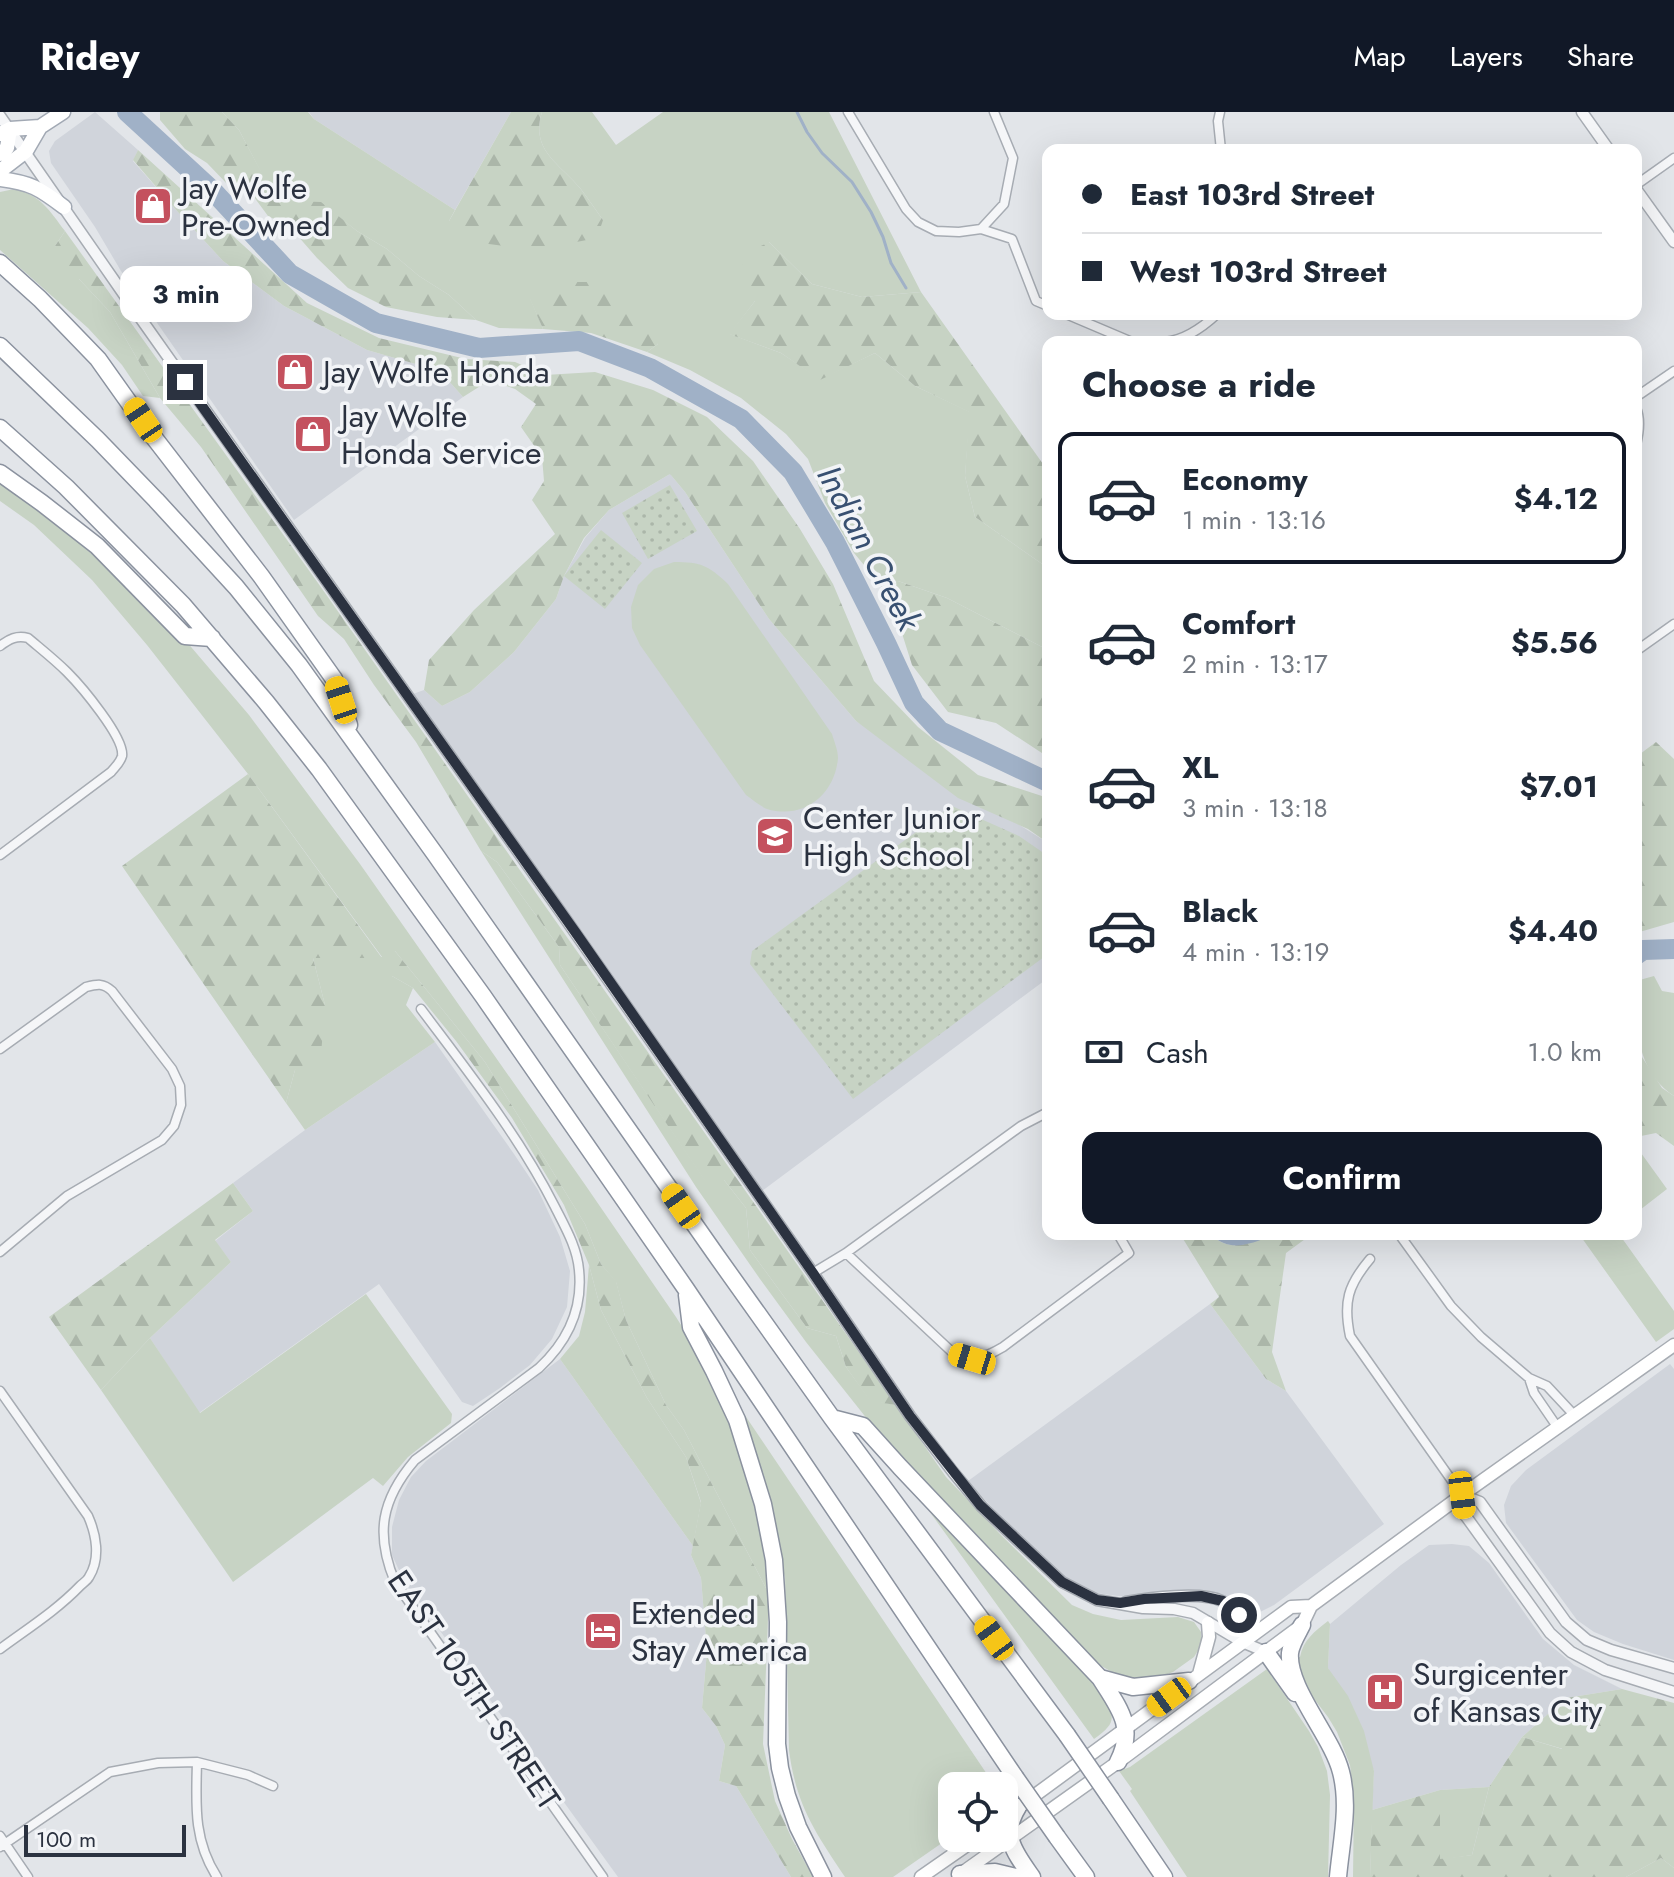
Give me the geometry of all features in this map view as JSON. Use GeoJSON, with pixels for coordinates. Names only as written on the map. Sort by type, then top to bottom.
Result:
{"type":"FeatureCollection","features":[{"type":"Feature","properties":{"kind":"highway"},"geometry":{"type":"LineString","coordinates":[[0,263],[98,359],[152,435],[261,576],[334,679],[355,742]]}},
{"type":"Feature","properties":{"kind":"highway"},"geometry":{"type":"LineString","coordinates":[[0,346],[98,440],[236,587],[299,665],[832,1418],[1067,1735],[1164,1877]]}},
{"type":"Feature","properties":{"kind":"highway"},"geometry":{"type":"LineString","coordinates":[[0,428],[66,487],[183,605],[319,769],[474,984],[686,1289],[1015,1777],[1086,1877]]}},
{"type":"Feature","properties":{"kind":"highway"},"geometry":{"type":"LineString","coordinates":[[0,473],[97,546],[185,636],[212,638]]}},
{"type":"Feature","properties":{"kind":"highway"},"geometry":{"type":"LineString","coordinates":[[686,1289],[691,1327],[737,1420],[763,1504],[774,1560],[778,1622],[777,1744],[780,1768],[798,1827],[823,1877]]}},
{"type":"Feature","properties":{"kind":"highway"},"geometry":{"type":"LineString","coordinates":[[832,1418],[863,1426],[1100,1678],[1127,1727],[1126,1747],[1118,1762]]}},
{"type":"Feature","properties":{"kind":"highway"},"geometry":{"type":"LineString","coordinates":[[1302,1625],[1290,1652],[1291,1666],[1296,1682],[1341,1770],[1346,1797],[1338,1877]]}},
{"type":"Feature","properties":{"kind":"highway"},"geometry":{"type":"LineString","coordinates":[[1266,1652],[1326,1736]]}},
{"type":"Feature","properties":{"kind":"highway"},"geometry":{"type":"LineString","coordinates":[[1100,1678],[1133,1687],[1194,1677]]}},
{"type":"Feature","properties":{"kind":"highway"},"geometry":{"type":"LineString","coordinates":[[1016,1852],[1032,1877]]}},
{"type":"Feature","properties":{"kind":"highway"},"geometry":{"type":"LineString","coordinates":[[814,1856],[831,1877]]}},
{"type":"Feature","properties":{"kind":"highway"},"geometry":{"type":"LineString","coordinates":[[958,1876],[995,1872],[1016,1877]]}},
{"type":"Feature","properties":{"kind":"main road"},"geometry":{"type":"LineString","coordinates":[[0,154],[7,148],[5,132],[40,127],[63,112]]}},
{"type":"Feature","properties":{"kind":"main road"},"geometry":{"type":"LineString","coordinates":[[0,171],[26,151],[40,127]]}},
{"type":"Feature","properties":{"kind":"main road"},"geometry":{"type":"LineString","coordinates":[[0,179],[21,182],[42,190],[64,207]]}},
{"type":"Feature","properties":{"kind":"main road"},"geometry":{"type":"LineString","coordinates":[[1018,1834],[1302,1625],[1311,1606],[1674,1345]]}},
{"type":"Feature","properties":{"kind":"main road"},"geometry":{"type":"LineString","coordinates":[[1018,1807],[1291,1607],[1311,1606]]}},
{"type":"Feature","properties":{"kind":"main road"},"geometry":{"type":"LineString","coordinates":[[1194,1677],[1209,1637],[1208,1623]]}},
{"type":"Feature","properties":{"kind":"main road"},"geometry":{"type":"LineString","coordinates":[[1253,1634],[1266,1652]]}},
{"type":"Feature","properties":{"kind":"main road"},"geometry":{"type":"LineString","coordinates":[[921,1877],[957,1852]]}},
{"type":"Feature","properties":{"kind":"main road"},"geometry":{"type":"LineString","coordinates":[[958,1876],[992,1852]]}},
{"type":"Feature","properties":{"kind":"street"},"geometry":{"type":"LineString","coordinates":[[848,112],[906,209],[918,222],[936,231],[981,229],[1012,239],[1036,301],[1042,304]]}},
{"type":"Feature","properties":{"kind":"street"},"geometry":{"type":"LineString","coordinates":[[981,229],[1004,204],[1013,158],[994,112]]}},
{"type":"Feature","properties":{"kind":"street"},"geometry":{"type":"LineString","coordinates":[[1220,112],[1220,144]]}},
{"type":"Feature","properties":{"kind":"street"},"geometry":{"type":"LineString","coordinates":[[1582,112],[1605,144]]}},
{"type":"Feature","properties":{"kind":"street"},"geometry":{"type":"LineString","coordinates":[[0,116],[5,132],[26,151],[813,1273],[910,1416],[980,1505],[1062,1582],[1097,1600],[1193,1613],[1242,1642],[1266,1652]]}},
{"type":"Feature","properties":{"kind":"street"},"geometry":{"type":"LineString","coordinates":[[1642,182],[1674,158]]}},
{"type":"Feature","properties":{"kind":"street"},"geometry":{"type":"LineString","coordinates":[[1642,196],[1674,242]]}},
{"type":"Feature","properties":{"kind":"street"},"geometry":{"type":"LineString","coordinates":[[1080,320],[1118,336]]}},
{"type":"Feature","properties":{"kind":"street"},"geometry":{"type":"LineString","coordinates":[[1184,336],[1210,320]]}},
{"type":"Feature","properties":{"kind":"street"},"geometry":{"type":"LineString","coordinates":[[1642,393],[1674,371]]}},
{"type":"Feature","properties":{"kind":"street"},"geometry":{"type":"LineString","coordinates":[[1642,647],[1674,624]]}},
{"type":"Feature","properties":{"kind":"street"},"geometry":{"type":"LineString","coordinates":[[0,646],[10,639],[28,638],[67,673],[100,712],[122,745],[122,756],[111,772],[0,855]]}},
{"type":"Feature","properties":{"kind":"street"},"geometry":{"type":"LineString","coordinates":[[0,1049],[86,987],[101,984],[112,991],[172,1069],[180,1086],[181,1105],[174,1126],[162,1140],[67,1196],[0,1252]]}},
{"type":"Feature","properties":{"kind":"street","name":"EAST 105TH STREET"},"geometry":{"type":"LineString","coordinates":[[421,1009],[490,1100],[547,1191],[571,1239],[579,1267],[580,1287],[572,1325],[562,1342],[539,1368],[415,1460],[401,1476],[383,1522],[387,1563],[395,1582],[603,1877]]}},
{"type":"Feature","properties":{"kind":"street"},"geometry":{"type":"LineString","coordinates":[[813,1273],[846,1253],[1021,1126],[1042,1118]]}},
{"type":"Feature","properties":{"kind":"street"},"geometry":{"type":"LineString","coordinates":[[846,1253],[952,1352],[972,1359],[989,1355],[1003,1347],[1129,1253],[1121,1240]]}},
{"type":"Feature","properties":{"kind":"street"},"geometry":{"type":"LineString","coordinates":[[1403,1240],[1451,1306],[1481,1337],[1529,1378],[1547,1386],[1575,1416]]}},
{"type":"Feature","properties":{"kind":"street"},"geometry":{"type":"LineString","coordinates":[[1370,1259],[1356,1276],[1349,1294],[1346,1314],[1350,1336],[1462,1495],[1465,1515],[1550,1633],[1571,1652],[1605,1670],[1674,1692]]}},
{"type":"Feature","properties":{"kind":"street"},"geometry":{"type":"LineString","coordinates":[[1529,1378],[1534,1393],[1558,1428]]}},
{"type":"Feature","properties":{"kind":"street"},"geometry":{"type":"LineString","coordinates":[[0,1391],[88,1516],[97,1546],[90,1577],[68,1598],[0,1649]]}},
{"type":"Feature","properties":{"kind":"street"},"geometry":{"type":"LineString","coordinates":[[1462,1495],[1480,1502],[1566,1622],[1587,1640],[1674,1668]]}},
{"type":"Feature","properties":{"kind":"street"},"geometry":{"type":"LineString","coordinates":[[1120,1603],[1201,1596],[1223,1601],[1239,1615],[1253,1634]]}},
{"type":"Feature","properties":{"kind":"street"},"geometry":{"type":"LineString","coordinates":[[28,1877],[2,1842],[110,1772],[158,1763],[197,1762],[248,1775],[273,1786]]}},
{"type":"Feature","properties":{"kind":"street"},"geometry":{"type":"LineString","coordinates":[[197,1762],[196,1818],[201,1844],[217,1877]]}},
{"type":"Feature","properties":{"kind":"shaded area"},"geometry":{"type":"Polygon","coordinates":[[[95,112],[138,150],[133,161],[223,261],[284,306],[367,350],[440,371],[463,397],[294,520],[121,271],[51,163],[49,151],[55,141],[95,112]]]}},
{"type":"Feature","properties":{"kind":"shaded area"},"geometry":{"type":"Polygon","coordinates":[[[309,112],[511,112],[455,210],[314,119],[309,112]]]}},
{"type":"Feature","properties":{"kind":"shaded area","name":"Center Junior High School"},"geometry":{"type":"Polygon","coordinates":[[[670,474],[769,619],[856,721],[1042,839],[1042,982],[762,1191],[413,694],[424,690],[442,706],[470,692],[514,652],[556,599],[564,576],[585,538],[609,510],[670,474]]]}},
{"type":"Feature","properties":{"kind":"shaded area"},"geometry":{"type":"Polygon","coordinates":[[[435,1042],[538,1190],[560,1237],[570,1271],[567,1307],[552,1339],[530,1365],[473,1406],[462,1402],[379,1284],[199,1413],[150,1338],[231,1262],[215,1241],[253,1211],[233,1183],[435,1042]]]}},
{"type":"Feature","properties":{"kind":"shaded area"},"geometry":{"type":"Polygon","coordinates":[[[1210,1304],[1266,1379],[1286,1391],[1384,1524],[1274,1605],[1258,1613],[1218,1595],[1145,1598],[1096,1593],[1078,1586],[1061,1574],[997,1513],[968,1481],[1210,1304]]]}},
{"type":"Feature","properties":{"kind":"shaded area"},"geometry":{"type":"Polygon","coordinates":[[[560,1359],[693,1546],[691,1555],[701,1578],[707,1651],[702,1708],[725,1745],[719,1781],[736,1786],[791,1877],[618,1877],[404,1581],[392,1555],[392,1527],[399,1500],[411,1477],[426,1461],[560,1359]]]}},
{"type":"Feature","properties":{"kind":"shaded area"},"geometry":{"type":"Polygon","coordinates":[[[1670,1364],[1674,1369],[1674,1660],[1623,1644],[1594,1632],[1577,1620],[1506,1523],[1504,1505],[1511,1486],[1526,1470],[1670,1364]]]}},
{"type":"Feature","properties":{"kind":"shaded area"},"geometry":{"type":"Polygon","coordinates":[[[1429,1545],[1469,1546],[1489,1563],[1543,1639],[1574,1665],[1622,1689],[1566,1698],[1522,1737],[1489,1787],[1440,1790],[1372,1810],[1374,1771],[1328,1668],[1330,1624],[1429,1545]]]}},
{"type":"Feature","properties":{"kind":"green space"},"geometry":{"type":"Polygon","coordinates":[[[160,112],[222,112],[239,130],[263,175],[291,201],[321,202],[449,295],[476,320],[437,317],[386,307],[348,288],[290,227],[268,216],[251,193],[230,187],[207,163],[185,149],[160,120],[160,112]]]}},
{"type":"Feature","properties":{"kind":"green space"},"geometry":{"type":"Polygon","coordinates":[[[222,112],[308,112],[314,119],[455,210],[449,221],[603,220],[543,146],[539,125],[542,112],[592,112],[616,145],[663,112],[829,112],[921,292],[862,297],[812,284],[769,242],[755,301],[730,334],[781,353],[820,379],[875,353],[915,386],[970,412],[965,476],[975,517],[1042,564],[1042,647],[947,598],[898,581],[879,583],[854,553],[825,503],[808,459],[786,434],[741,398],[690,370],[647,352],[658,344],[530,298],[543,329],[499,328],[476,320],[449,295],[321,203],[291,201],[263,176],[239,130],[222,112]]]}},
{"type":"Feature","properties":{"kind":"green space"},"geometry":{"type":"Polygon","coordinates":[[[511,112],[542,112],[539,125],[543,146],[603,220],[597,238],[535,250],[489,244],[459,234],[449,221],[511,112]]]}},
{"type":"Feature","properties":{"kind":"green space"},"geometry":{"type":"Polygon","coordinates":[[[138,150],[307,303],[379,338],[466,359],[515,362],[545,375],[595,372],[653,390],[707,417],[753,461],[800,529],[833,584],[874,681],[918,727],[978,775],[1042,796],[1042,839],[1028,829],[958,798],[856,721],[769,619],[670,474],[609,510],[584,538],[556,599],[514,652],[470,692],[442,706],[424,690],[429,660],[474,610],[555,534],[532,500],[544,481],[542,457],[521,427],[536,404],[515,389],[490,380],[463,397],[440,371],[367,350],[284,306],[223,261],[133,160],[138,150]]]}},
{"type":"Feature","properties":{"kind":"green space"},"geometry":{"type":"Polygon","coordinates":[[[14,189],[38,199],[65,231],[55,246],[79,279],[110,312],[160,398],[143,396],[122,365],[88,328],[0,250],[0,192],[14,189]]]}},
{"type":"Feature","properties":{"kind":"green space"},"geometry":{"type":"Polygon","coordinates":[[[65,231],[318,583],[896,1405],[870,1401],[846,1367],[836,1336],[807,1328],[750,1250],[746,1208],[724,1180],[705,1181],[560,965],[559,947],[497,862],[481,851],[416,742],[344,639],[318,616],[201,447],[160,398],[110,312],[79,279],[63,280],[55,246],[65,231]]]}},
{"type":"Feature","properties":{"kind":"green space"},"geometry":{"type":"Polygon","coordinates":[[[769,242],[812,284],[862,297],[921,292],[1042,463],[1042,564],[975,517],[965,476],[969,412],[915,386],[875,353],[820,380],[781,353],[729,334],[755,301],[740,256],[769,242]]]}},
{"type":"Feature","properties":{"kind":"green space"},"geometry":{"type":"Polygon","coordinates":[[[564,282],[597,282],[624,304],[658,344],[647,352],[591,333],[543,329],[529,297],[564,282]]]}},
{"type":"Feature","properties":{"kind":"green space"},"geometry":{"type":"Polygon","coordinates":[[[0,482],[35,506],[118,576],[186,641],[249,715],[360,864],[586,1186],[693,1344],[723,1407],[753,1492],[764,1536],[769,1594],[684,1430],[666,1405],[626,1320],[616,1282],[601,1264],[585,1224],[485,1062],[395,951],[392,976],[413,988],[406,1005],[435,1042],[305,1130],[286,1103],[295,1070],[325,1005],[313,958],[382,957],[248,774],[147,645],[92,580],[34,525],[0,501],[0,482]]]}},
{"type":"Feature","properties":{"kind":"green space"},"geometry":{"type":"Polygon","coordinates":[[[670,485],[697,531],[648,559],[622,513],[670,485]]]}},
{"type":"Feature","properties":{"kind":"green space"},"geometry":{"type":"Polygon","coordinates":[[[601,530],[642,563],[605,609],[564,576],[601,530]]]}},
{"type":"Feature","properties":{"kind":"green space"},"geometry":{"type":"Polygon","coordinates":[[[674,562],[704,566],[728,584],[832,734],[838,755],[836,771],[831,783],[815,802],[793,811],[780,811],[767,809],[746,795],[640,645],[632,628],[631,607],[638,585],[654,569],[674,562]]]}},
{"type":"Feature","properties":{"kind":"green space"},"geometry":{"type":"Polygon","coordinates":[[[898,581],[947,598],[1042,647],[1042,753],[996,723],[948,712],[912,665],[899,624],[879,583],[898,581]]]}},
{"type":"Feature","properties":{"kind":"green space"},"geometry":{"type":"Polygon","coordinates":[[[1656,742],[1674,759],[1674,922],[1642,931],[1642,752],[1656,742]]]}},
{"type":"Feature","properties":{"kind":"green space"},"geometry":{"type":"Polygon","coordinates":[[[248,774],[382,958],[313,958],[325,1005],[321,1055],[295,1070],[286,1103],[122,866],[248,774]]]}},
{"type":"Feature","properties":{"kind":"green space"},"geometry":{"type":"Polygon","coordinates":[[[952,806],[1019,836],[1042,852],[1042,958],[853,1099],[750,964],[752,951],[952,806]]]}},
{"type":"Feature","properties":{"kind":"green space"},"geometry":{"type":"Polygon","coordinates":[[[481,851],[497,862],[559,947],[560,965],[705,1180],[724,1180],[746,1208],[750,1250],[807,1328],[836,1336],[846,1367],[870,1400],[896,1405],[946,1477],[1072,1605],[1093,1614],[1121,1620],[1178,1617],[1194,1622],[1201,1632],[1202,1644],[1194,1657],[1173,1672],[1154,1679],[1139,1680],[1124,1679],[1091,1660],[966,1523],[887,1444],[806,1342],[696,1187],[481,851]]]}},
{"type":"Feature","properties":{"kind":"green space"},"geometry":{"type":"Polygon","coordinates":[[[395,951],[485,1062],[585,1224],[601,1264],[616,1281],[626,1320],[666,1405],[684,1430],[769,1594],[763,1744],[775,1801],[813,1877],[791,1877],[736,1786],[719,1781],[725,1745],[702,1708],[707,1651],[701,1578],[691,1555],[701,1502],[686,1457],[647,1398],[601,1310],[589,1265],[564,1205],[512,1118],[413,988],[392,976],[382,958],[395,951]]]}},
{"type":"Feature","properties":{"kind":"green space"},"geometry":{"type":"Polygon","coordinates":[[[1654,976],[1662,991],[1674,993],[1674,1096],[1651,1073],[1644,1059],[1642,979],[1654,976]]]}},
{"type":"Feature","properties":{"kind":"green space"},"geometry":{"type":"Polygon","coordinates":[[[1642,1057],[1662,1088],[1674,1096],[1674,1146],[1656,1133],[1642,1136],[1642,1057]]]}},
{"type":"Feature","properties":{"kind":"green space"},"geometry":{"type":"Polygon","coordinates":[[[1642,1154],[1667,1189],[1642,1208],[1642,1154]]]}},
{"type":"Feature","properties":{"kind":"green space"},"geometry":{"type":"Polygon","coordinates":[[[233,1183],[253,1211],[215,1240],[231,1262],[150,1338],[101,1390],[49,1317],[233,1183]]]}},
{"type":"Feature","properties":{"kind":"green space"},"geometry":{"type":"Polygon","coordinates":[[[1184,1240],[1218,1240],[1241,1245],[1258,1240],[1304,1240],[1286,1253],[1272,1352],[1286,1391],[1266,1379],[1210,1304],[1219,1297],[1184,1240]]]}},
{"type":"Feature","properties":{"kind":"green space"},"geometry":{"type":"Polygon","coordinates":[[[1583,1240],[1623,1240],[1674,1311],[1674,1329],[1656,1342],[1583,1240]]]}},
{"type":"Feature","properties":{"kind":"green space"},"geometry":{"type":"Polygon","coordinates":[[[589,1265],[601,1310],[647,1398],[686,1457],[701,1503],[693,1546],[560,1359],[579,1336],[585,1312],[589,1265]]]}},
{"type":"Feature","properties":{"kind":"green space"},"geometry":{"type":"Polygon","coordinates":[[[366,1294],[452,1414],[451,1423],[408,1457],[383,1486],[373,1478],[233,1582],[101,1390],[150,1338],[200,1413],[366,1294]]]}},
{"type":"Feature","properties":{"kind":"green space"},"geometry":{"type":"Polygon","coordinates":[[[736,1402],[986,1772],[938,1772],[938,1846],[893,1877],[845,1877],[816,1832],[796,1787],[789,1750],[785,1577],[736,1402]]]}},
{"type":"Feature","properties":{"kind":"green space"},"geometry":{"type":"Polygon","coordinates":[[[919,1497],[1103,1693],[1112,1719],[1094,1739],[919,1497]]]}},
{"type":"Feature","properties":{"kind":"green space"},"geometry":{"type":"Polygon","coordinates":[[[1328,1621],[1328,1668],[1348,1696],[1364,1731],[1374,1771],[1370,1877],[1353,1877],[1354,1798],[1350,1765],[1337,1732],[1301,1682],[1295,1657],[1300,1657],[1314,1632],[1328,1621]]]}},
{"type":"Feature","properties":{"kind":"green space"},"geometry":{"type":"Polygon","coordinates":[[[1267,1669],[1309,1731],[1327,1771],[1330,1795],[1328,1877],[1187,1877],[1119,1771],[1130,1767],[1267,1669]]]}},
{"type":"Feature","properties":{"kind":"green space"},"geometry":{"type":"Polygon","coordinates":[[[1622,1689],[1674,1703],[1674,1868],[1661,1858],[1626,1877],[1370,1877],[1372,1810],[1440,1790],[1440,1859],[1472,1855],[1489,1787],[1522,1737],[1562,1749],[1566,1698],[1622,1689]]]}},
{"type":"Feature","properties":{"kind":"green space"},"geometry":{"type":"Polygon","coordinates":[[[1566,1698],[1563,1749],[1522,1737],[1566,1698]]]}},
{"type":"Feature","properties":{"kind":"green space"},"geometry":{"type":"Polygon","coordinates":[[[1489,1787],[1472,1855],[1440,1860],[1440,1790],[1489,1787]]]}},
{"type":"Feature","properties":{"kind":"green space"},"geometry":{"type":"Polygon","coordinates":[[[1661,1858],[1674,1868],[1674,1877],[1626,1877],[1661,1858]]]}},
{"type":"Feature","properties":{"kind":"water"},"geometry":{"type":"Polygon","coordinates":[[[1218,1240],[1260,1240],[1242,1245],[1218,1240]]]}},
{"type":"Feature","properties":{"kind":"waterway","name":"Indian Creek"},"geometry":{"type":"LineString","coordinates":[[127,112],[213,191],[290,274],[376,323],[479,348],[579,341],[650,368],[741,419],[793,472],[835,542],[914,703],[940,731],[1042,779]]}},
{"type":"Feature","properties":{"kind":"waterway"},"geometry":{"type":"LineString","coordinates":[[797,112],[822,153],[852,182],[871,212],[891,263],[906,288]]}},
{"type":"Feature","properties":{"kind":"waterway","name":"Indian Creek"},"geometry":{"type":"LineString","coordinates":[[1642,951],[1674,949]]}},
{"type":"Feature","properties":{"kind":"place","name":"Jay Wolfe Pre-Owned"},"geometry":{"type":"Point","coordinates":[153,206]}},
{"type":"Feature","properties":{"kind":"place","name":"Jay Wolfe Honda"},"geometry":{"type":"Point","coordinates":[295,372]}},
{"type":"Feature","properties":{"kind":"place","name":"Jay Wolfe Honda Service"},"geometry":{"type":"Point","coordinates":[313,434]}},
{"type":"Feature","properties":{"kind":"place","name":"Center Junior High School"},"geometry":{"type":"Point","coordinates":[775,836]}},
{"type":"Feature","properties":{"kind":"place","name":"Extended Stay America"},"geometry":{"type":"Point","coordinates":[603,1631]}},
{"type":"Feature","properties":{"kind":"place","name":"Surgicenter of Kansas City"},"geometry":{"type":"Point","coordinates":[1385,1692]}},
{"type":"Feature","properties":{"kind":"route"},"geometry":{"type":"LineString","coordinates":[[185,382],[576,933],[910,1416],[980,1505],[1062,1582],[1097,1600],[1120,1603],[1201,1596],[1223,1601],[1239,1615]]}}]}
